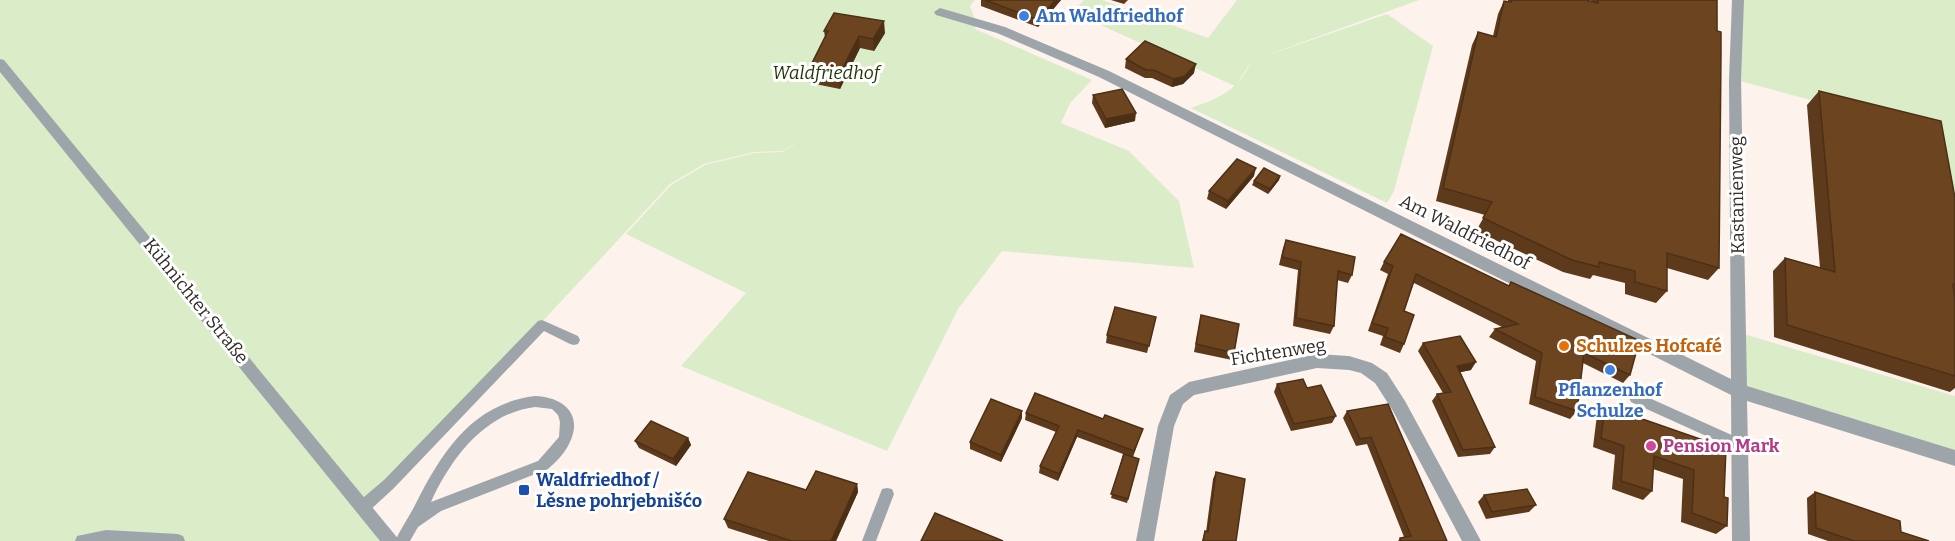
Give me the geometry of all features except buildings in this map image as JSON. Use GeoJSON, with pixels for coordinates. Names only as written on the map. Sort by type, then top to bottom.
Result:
{"type":"FeatureCollection","features":[{"type":"Feature","properties":{"kind":"street","name":"Kastanienweg"},"geometry":{"type":"LineString","coordinates":[[1738,0],[1735,80],[1741,541]]}},
{"type":"Feature","properties":{"kind":"street","name":"Am Waldfriedhof"},"geometry":{"type":"LineString","coordinates":[[940,12],[1000,30],[1104,74],[1739,391]]}},
{"type":"Feature","properties":{"kind":"street","name":"Kühnichter Straße"},"geometry":{"type":"LineString","coordinates":[[0,63],[391,541]]}},
{"type":"Feature","properties":{"kind":"street","name":"Fichtenweg"},"geometry":{"type":"LineString","coordinates":[[1144,541],[1166,426],[1176,400],[1190,389],[1317,362],[1349,363],[1366,368],[1381,378],[1399,406],[1473,541]]}},
{"type":"Feature","properties":{"kind":"street"},"geometry":{"type":"LineString","coordinates":[[1739,391],[1955,458]]}},
{"type":"Feature","properties":{"kind":"lane"},"geometry":{"type":"LineString","coordinates":[[363,507],[389,484],[542,325],[574,340]]}},
{"type":"Feature","properties":{"kind":"lane"},"geometry":{"type":"LineString","coordinates":[[1636,398],[1740,445]]}},
{"type":"Feature","properties":{"kind":"lane"},"geometry":{"type":"LineString","coordinates":[[402,541],[416,522],[430,488],[450,456],[494,413],[535,400],[556,405],[566,417],[567,434],[557,451],[543,465],[436,506],[416,522]]}},
{"type":"Feature","properties":{"kind":"lane"},"geometry":{"type":"LineString","coordinates":[[869,541],[887,494]]}},
{"type":"Feature","properties":{"kind":"lane"},"geometry":{"type":"LineString","coordinates":[[82,541],[106,537],[178,541]]}},
{"type":"Feature","properties":{"kind":"green space","name":"Waldfriedhof"},"geometry":{"type":"Polygon","coordinates":[[[0,0],[975,0],[970,6],[976,22],[975,29],[1092,80],[1070,103],[1061,123],[1129,151],[1179,201],[1194,268],[1002,251],[958,309],[887,451],[681,366],[746,293],[626,234],[671,185],[705,165],[754,153],[782,152],[800,141],[782,151],[754,152],[704,164],[670,184],[540,324],[364,505],[0,60],[0,0]]]}},
{"type":"Feature","properties":{"kind":"green space"},"geometry":{"type":"Polygon","coordinates":[[[1084,0],[1102,0],[1208,38],[1237,0],[1419,0],[1259,58],[1387,14],[1433,46],[1394,191],[1387,203],[1191,108],[1227,92],[1234,86],[1072,12],[1084,0]]]}},
{"type":"Feature","properties":{"kind":"green space"},"geometry":{"type":"Polygon","coordinates":[[[1739,0],[1955,0],[1955,253],[1938,134],[1736,80],[1739,0]]]}},
{"type":"Feature","properties":{"kind":"green space"},"geometry":{"type":"Polygon","coordinates":[[[0,65],[389,541],[0,541],[0,65]]]}},
{"type":"Feature","properties":{"kind":"green space"},"geometry":{"type":"Polygon","coordinates":[[[1740,333],[1955,396],[1955,458],[1741,391],[1740,333]]]}},
{"type":"Feature","properties":{"kind":"place","name":"Am Waldfriedhof"},"geometry":{"type":"Point","coordinates":[1024,16]}},
{"type":"Feature","properties":{"kind":"place","name":"Schulzes Hofcafé"},"geometry":{"type":"Point","coordinates":[1564,346]}},
{"type":"Feature","properties":{"kind":"place","name":"Pflanzenhof Schulze"},"geometry":{"type":"Point","coordinates":[1610,370]}},
{"type":"Feature","properties":{"kind":"place","name":"Pension Mark"},"geometry":{"type":"Point","coordinates":[1651,446]}},
{"type":"Feature","properties":{"kind":"place","name":"Waldfriedhof / Lěsne pohrjebnišćo"},"geometry":{"type":"Point","coordinates":[524,490]}}]}
